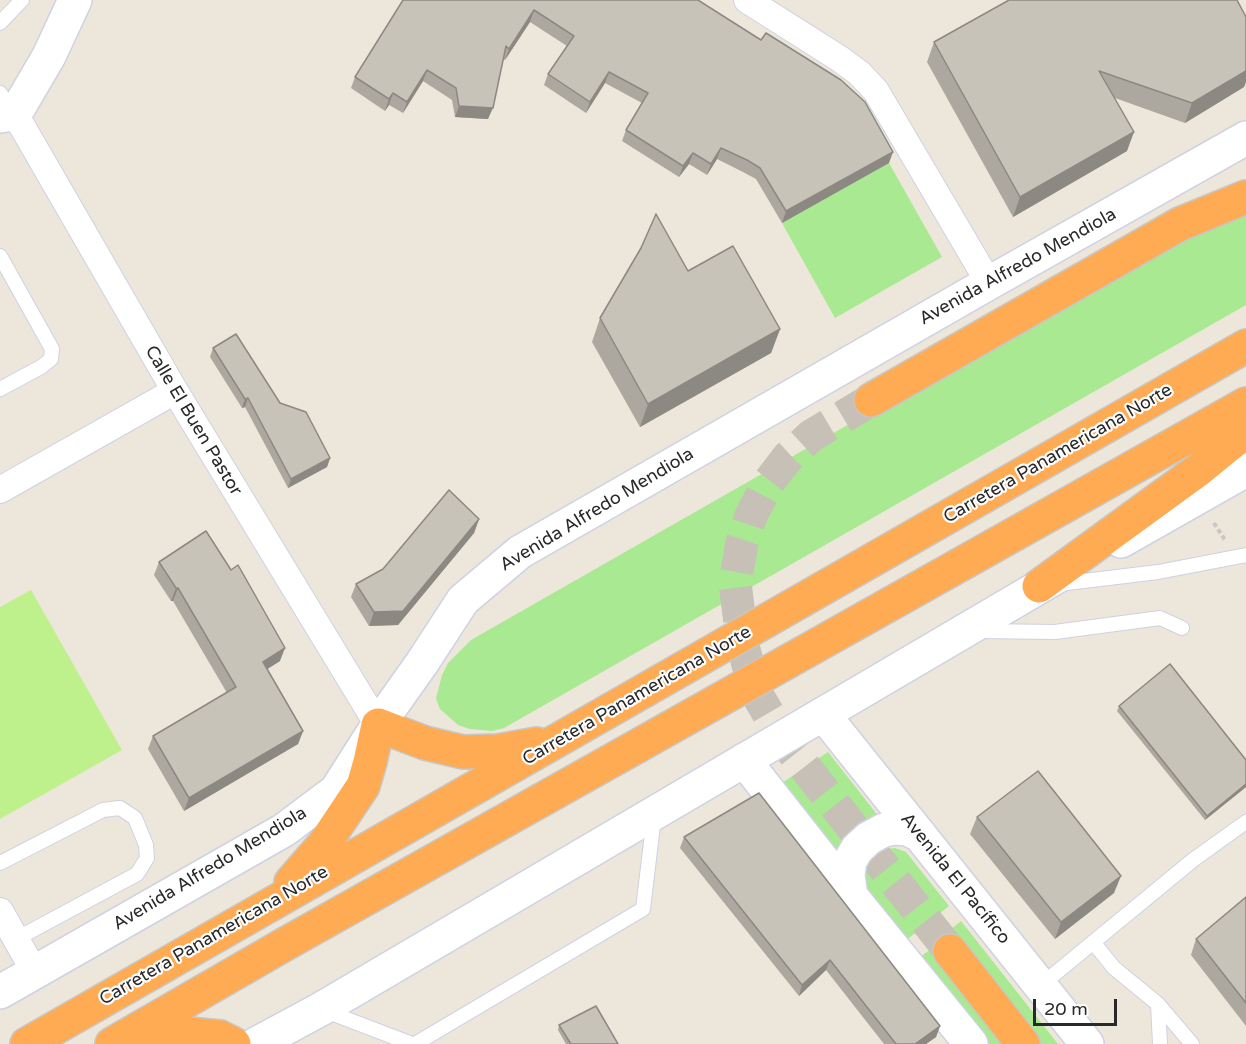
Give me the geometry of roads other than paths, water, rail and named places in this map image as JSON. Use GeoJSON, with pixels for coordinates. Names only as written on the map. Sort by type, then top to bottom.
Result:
{"type":"FeatureCollection","features":[{"type":"Feature","properties":{"kind":"highway"},"geometry":{"type":"LineString","coordinates":[[872,400],[1179,224],[1246,197]]}},
{"type":"Feature","properties":{"kind":"highway","name":"Carretera Panamericana Norte"},"geometry":{"type":"LineString","coordinates":[[27,1044],[1246,346]]}},
{"type":"Feature","properties":{"kind":"highway"},"geometry":{"type":"LineString","coordinates":[[112,1044],[308,931],[1246,404]]}},
{"type":"Feature","properties":{"kind":"highway"},"geometry":{"type":"LineString","coordinates":[[1040,586],[1197,471],[1246,432]]}},
{"type":"Feature","properties":{"kind":"highway"},"geometry":{"type":"LineString","coordinates":[[269,904],[303,870],[325,843],[363,786],[378,725],[425,743],[463,752],[526,747],[572,734]]}},
{"type":"Feature","properties":{"kind":"highway"},"geometry":{"type":"LineString","coordinates":[[950,951],[1023,1044]]}},
{"type":"Feature","properties":{"kind":"highway"},"geometry":{"type":"LineString","coordinates":[[145,1044],[189,1034],[220,1036],[234,1044]]}},
{"type":"Feature","properties":{"kind":"main road"},"geometry":{"type":"LineString","coordinates":[[5,107],[50,56],[75,0]]}},
{"type":"Feature","properties":{"kind":"main road","name":"Avenida Alfredo Mendiola"},"geometry":{"type":"LineString","coordinates":[[0,992],[284,830],[336,791],[463,600],[486,578],[520,552],[1246,138]]}},
{"type":"Feature","properties":{"kind":"main road"},"geometry":{"type":"LineString","coordinates":[[256,1044],[321,1009],[1040,586],[1198,497],[1240,476]]}},
{"type":"Feature","properties":{"kind":"main road","name":"Avenida El Pacífico"},"geometry":{"type":"LineString","coordinates":[[823,714],[1087,1044]]}},
{"type":"Feature","properties":{"kind":"main road"},"geometry":{"type":"LineString","coordinates":[[744,760],[971,1044]]}},
{"type":"Feature","properties":{"kind":"main road"},"geometry":{"type":"LineString","coordinates":[[851,896],[848,875],[850,861],[857,849],[868,838],[884,830],[895,828],[908,829],[920,836]]}},
{"type":"Feature","properties":{"kind":"street"},"geometry":{"type":"LineString","coordinates":[[747,0],[840,58],[876,91],[989,283]]}},
{"type":"Feature","properties":{"kind":"street","name":"Calle El Buen Pastor"},"geometry":{"type":"LineString","coordinates":[[5,107],[378,725]]}},
{"type":"Feature","properties":{"kind":"street"},"geometry":{"type":"LineString","coordinates":[[0,490],[175,391]]}},
{"type":"Feature","properties":{"kind":"street"},"geometry":{"type":"LineString","coordinates":[[0,911],[34,971]]}},
{"type":"Feature","properties":{"kind":"lane"},"geometry":{"type":"LineString","coordinates":[[0,23],[17,1]]}},
{"type":"Feature","properties":{"kind":"lane"},"geometry":{"type":"LineString","coordinates":[[0,256],[52,349],[51,359],[41,367],[0,389]]}},
{"type":"Feature","properties":{"kind":"lane"},"geometry":{"type":"LineString","coordinates":[[1040,586],[1158,572],[1241,556]]}},
{"type":"Feature","properties":{"kind":"lane"},"geometry":{"type":"LineString","coordinates":[[965,630],[1055,632],[1160,618],[1182,628]]}},
{"type":"Feature","properties":{"kind":"lane"},"geometry":{"type":"LineString","coordinates":[[0,863],[103,810],[120,808],[135,818],[146,845],[147,858],[136,874],[16,939]]}},
{"type":"Feature","properties":{"kind":"lane"},"geometry":{"type":"LineString","coordinates":[[321,1009],[413,1044],[643,909],[655,812]]}},
{"type":"Feature","properties":{"kind":"lane"},"geometry":{"type":"LineString","coordinates":[[1040,986],[1193,860],[1246,822]]}},
{"type":"Feature","properties":{"kind":"lane"},"geometry":{"type":"LineString","coordinates":[[1093,942],[1114,968],[1158,1004],[1192,1044]]}},
{"type":"Feature","properties":{"kind":"lane"},"geometry":{"type":"LineString","coordinates":[[1158,1004],[1160,1044]]}},
{"type":"Feature","properties":{"kind":"tunnel"},"geometry":{"type":"LineString","coordinates":[[871,400],[811,436],[789,456],[768,483],[751,516],[742,543],[735,583],[743,646],[755,691],[785,742],[950,951]]}}]}
